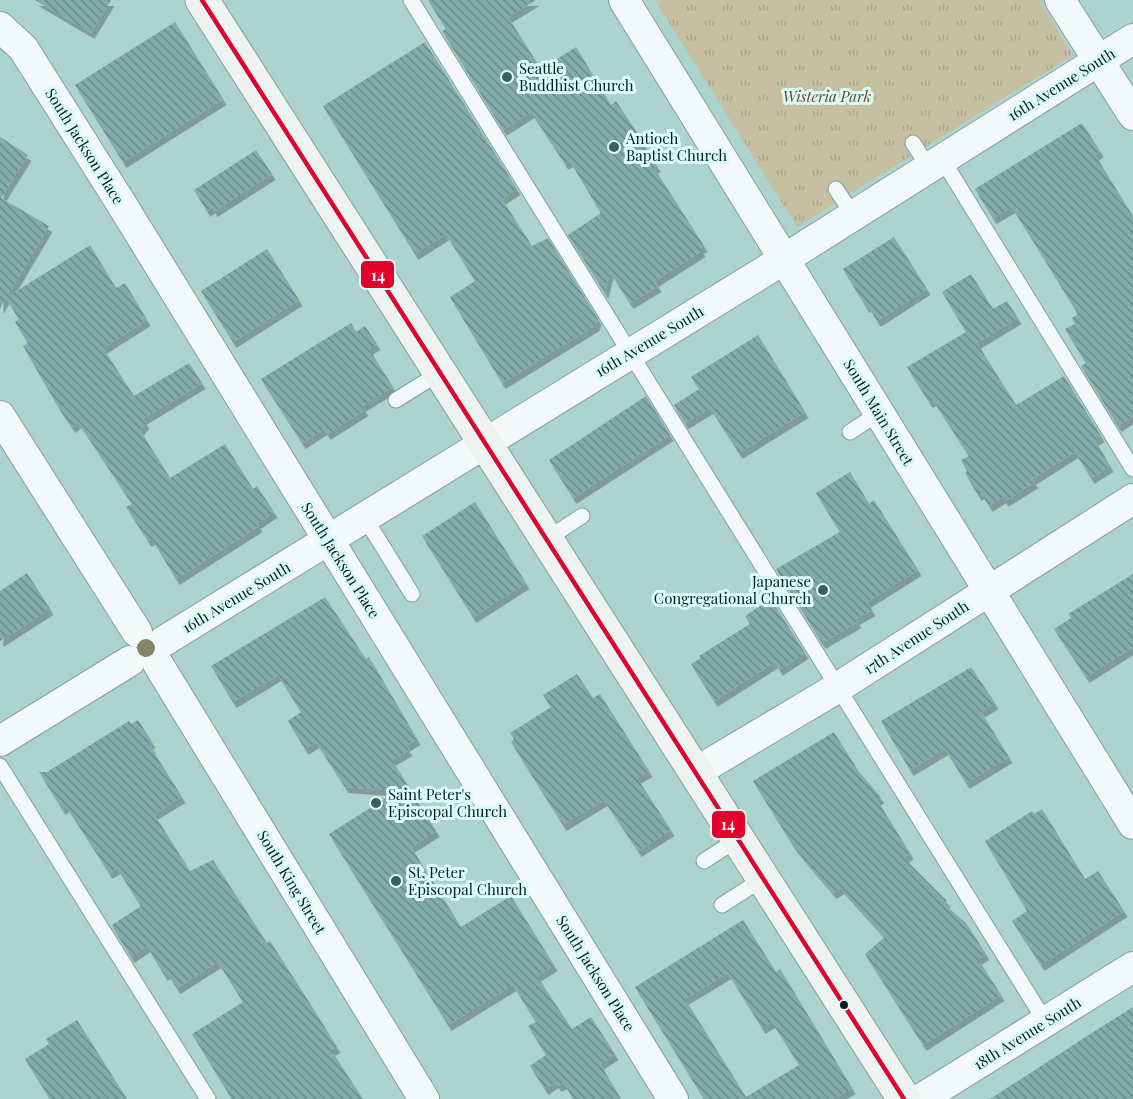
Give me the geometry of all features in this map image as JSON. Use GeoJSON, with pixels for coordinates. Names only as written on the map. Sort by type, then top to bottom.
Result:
{"type":"FeatureCollection","features":[{"type":"Feature","properties":{"kind":"main road"},"geometry":{"type":"LineString","coordinates":[[202,0],[904,1099]]}},
{"type":"Feature","properties":{"kind":"street","name":"South Main Street"},"geometry":{"type":"LineString","coordinates":[[624,0],[786,258],[1133,824]]}},
{"type":"Feature","properties":{"kind":"street"},"geometry":{"type":"LineString","coordinates":[[1060,0],[1133,115]]}},
{"type":"Feature","properties":{"kind":"street","name":"South Jackson Place"},"geometry":{"type":"LineString","coordinates":[[0,27],[23,48],[674,1099]]}},
{"type":"Feature","properties":{"kind":"street","name":"16th Avenue South"},"geometry":{"type":"LineString","coordinates":[[0,741],[329,541],[630,352],[786,258],[1133,39]]}},
{"type":"Feature","properties":{"kind":"street","name":"South King Street"},"geometry":{"type":"LineString","coordinates":[[0,416],[424,1099]]}},
{"type":"Feature","properties":{"kind":"street","name":"17th Avenue South"},"geometry":{"type":"LineString","coordinates":[[696,772],[837,688],[1133,499]]}},
{"type":"Feature","properties":{"kind":"street","name":"18th Avenue South"},"geometry":{"type":"LineString","coordinates":[[921,1099],[1133,967]]}},
{"type":"Feature","properties":{"kind":"lane"},"geometry":{"type":"LineString","coordinates":[[411,0],[1045,1021]]}},
{"type":"Feature","properties":{"kind":"lane"},"geometry":{"type":"LineString","coordinates":[[913,143],[935,164],[1133,469]]}},
{"type":"Feature","properties":{"kind":"lane"},"geometry":{"type":"LineString","coordinates":[[836,189],[853,215]]}},
{"type":"Feature","properties":{"kind":"lane"},"geometry":{"type":"LineString","coordinates":[[396,400],[441,372]]}},
{"type":"Feature","properties":{"kind":"lane"},"geometry":{"type":"LineString","coordinates":[[850,432],[879,413]]}},
{"type":"Feature","properties":{"kind":"lane"},"geometry":{"type":"LineString","coordinates":[[547,539],[582,516]]}},
{"type":"Feature","properties":{"kind":"lane"},"geometry":{"type":"LineString","coordinates":[[365,518],[412,594]]}},
{"type":"Feature","properties":{"kind":"lane"},"geometry":{"type":"LineString","coordinates":[[0,766],[208,1099]]}},
{"type":"Feature","properties":{"kind":"lane"},"geometry":{"type":"LineString","coordinates":[[704,861],[738,839]]}},
{"type":"Feature","properties":{"kind":"lane"},"geometry":{"type":"LineString","coordinates":[[722,905],[764,878]]}},
{"type":"Feature","properties":{"kind":"green space","name":"Wisteria Park"},"geometry":{"type":"Polygon","coordinates":[[[655,0],[1039,0],[1073,55],[797,227],[655,0]]]}},
{"type":"Feature","properties":{"kind":"building"},"geometry":{"type":"Polygon","coordinates":[[[35,0],[111,0],[91,33],[35,0]]]}},
{"type":"Feature","properties":{"kind":"building"},"geometry":{"type":"Polygon","coordinates":[[[428,0],[536,0],[508,17],[541,69],[576,47],[611,105],[616,101],[634,128],[657,166],[654,168],[704,246],[700,248],[702,251],[655,281],[658,286],[630,303],[610,272],[605,293],[568,235],[601,213],[570,161],[565,164],[531,112],[503,130],[442,31],[446,29],[428,0]]]}},
{"type":"Feature","properties":{"kind":"building"},"geometry":{"type":"Polygon","coordinates":[[[175,22],[223,99],[123,162],[75,85],[175,22]]]}},
{"type":"Feature","properties":{"kind":"building"},"geometry":{"type":"Polygon","coordinates":[[[425,42],[517,189],[502,199],[532,246],[548,238],[598,319],[596,325],[502,383],[450,297],[475,281],[446,234],[415,254],[323,106],[425,42]]]}},
{"type":"Feature","properties":{"kind":"building"},"geometry":{"type":"Polygon","coordinates":[[[1082,123],[1100,151],[1095,155],[1133,216],[1133,416],[1118,426],[1081,366],[1086,363],[1065,329],[1075,324],[1072,318],[1078,314],[1012,207],[993,218],[975,189],[1082,123]]]}},
{"type":"Feature","properties":{"kind":"building"},"geometry":{"type":"Polygon","coordinates":[[[0,137],[28,155],[1,198],[49,226],[7,297],[90,245],[116,288],[125,283],[147,320],[103,348],[134,396],[189,363],[202,383],[143,419],[146,423],[140,430],[170,478],[225,444],[253,489],[257,486],[274,512],[257,523],[259,526],[176,579],[152,539],[148,541],[126,507],[132,504],[78,422],[72,427],[60,410],[23,346],[28,343],[15,322],[19,319],[6,298],[0,308],[0,137]]]}},
{"type":"Feature","properties":{"kind":"building"},"geometry":{"type":"Polygon","coordinates":[[[256,150],[272,174],[214,211],[212,207],[207,211],[194,190],[256,150]]]}},
{"type":"Feature","properties":{"kind":"building"},"geometry":{"type":"Polygon","coordinates":[[[894,237],[927,289],[877,321],[843,269],[894,237]]]}},
{"type":"Feature","properties":{"kind":"building"},"geometry":{"type":"Polygon","coordinates":[[[267,249],[299,300],[233,342],[201,291],[267,249]]]}},
{"type":"Feature","properties":{"kind":"building"},"geometry":{"type":"Polygon","coordinates":[[[971,274],[993,309],[1007,301],[1018,318],[977,343],[1016,405],[1064,376],[1101,436],[1095,440],[1110,466],[1091,478],[1075,452],[1032,479],[1035,482],[1005,501],[1003,497],[989,506],[981,493],[978,495],[965,473],[967,471],[961,460],[969,456],[933,400],[929,402],[907,367],[966,332],[942,292],[971,274]]]}},
{"type":"Feature","properties":{"kind":"building"},"geometry":{"type":"Polygon","coordinates":[[[351,323],[356,332],[365,326],[377,344],[369,349],[393,387],[362,406],[365,410],[327,434],[324,429],[302,443],[261,379],[351,323]]]}},
{"type":"Feature","properties":{"kind":"building"},"geometry":{"type":"Polygon","coordinates":[[[758,335],[805,412],[739,453],[710,408],[685,423],[674,405],[699,389],[691,377],[758,335]]]}},
{"type":"Feature","properties":{"kind":"building"},"geometry":{"type":"Polygon","coordinates":[[[646,396],[670,435],[573,498],[549,460],[646,396]]]}},
{"type":"Feature","properties":{"kind":"building"},"geometry":{"type":"Polygon","coordinates":[[[850,472],[869,504],[874,500],[918,570],[867,602],[872,610],[856,619],[858,622],[822,643],[776,569],[840,532],[816,493],[850,472]]]}},
{"type":"Feature","properties":{"kind":"building"},"geometry":{"type":"Polygon","coordinates":[[[475,502],[526,583],[473,617],[422,536],[475,502]]]}},
{"type":"Feature","properties":{"kind":"building"},"geometry":{"type":"Polygon","coordinates":[[[27,573],[50,609],[0,641],[0,591],[27,573]]]}},
{"type":"Feature","properties":{"kind":"building"},"geometry":{"type":"Polygon","coordinates":[[[1133,574],[1133,647],[1086,677],[1054,629],[1071,618],[1068,614],[1133,574]]]}},
{"type":"Feature","properties":{"kind":"building"},"geometry":{"type":"Polygon","coordinates":[[[325,597],[366,659],[369,657],[417,739],[406,746],[409,750],[392,760],[436,831],[411,847],[461,927],[511,896],[554,965],[537,976],[572,1029],[591,1017],[615,1054],[600,1064],[621,1099],[573,1099],[564,1083],[558,1086],[555,1082],[545,1089],[530,1066],[546,1055],[528,1026],[536,1022],[513,985],[448,1025],[329,834],[397,791],[345,787],[316,742],[305,749],[288,721],[301,712],[278,675],[233,702],[211,666],[325,597]]]}},
{"type":"Feature","properties":{"kind":"building"},"geometry":{"type":"Polygon","coordinates":[[[771,599],[805,653],[779,670],[775,662],[714,701],[691,664],[701,658],[699,656],[750,624],[745,616],[771,599]]]}},
{"type":"Feature","properties":{"kind":"building"},"geometry":{"type":"Polygon","coordinates":[[[971,667],[995,703],[981,712],[1009,757],[966,783],[945,749],[910,770],[881,721],[971,667]]]}},
{"type":"Feature","properties":{"kind":"building"},"geometry":{"type":"Polygon","coordinates":[[[577,674],[593,698],[600,694],[649,771],[637,778],[671,830],[638,851],[604,800],[563,825],[511,742],[514,739],[510,733],[551,707],[543,695],[577,674]]]}},
{"type":"Feature","properties":{"kind":"building"},"geometry":{"type":"Polygon","coordinates":[[[138,720],[152,742],[150,743],[153,751],[182,797],[154,814],[190,871],[213,860],[267,943],[270,941],[316,1013],[337,1047],[331,1050],[363,1099],[232,1099],[192,1034],[243,1002],[218,962],[177,988],[167,973],[164,975],[147,946],[131,957],[113,928],[112,925],[141,906],[117,868],[109,873],[66,806],[62,809],[39,772],[47,772],[129,721],[131,724],[138,720]]]}},
{"type":"Feature","properties":{"kind":"building"},"geometry":{"type":"Polygon","coordinates":[[[834,732],[859,772],[881,797],[877,800],[910,853],[904,858],[947,901],[944,904],[966,923],[986,954],[978,959],[1001,995],[923,1045],[865,954],[885,937],[841,888],[833,893],[794,847],[753,781],[834,732]]]}},
{"type":"Feature","properties":{"kind":"building"},"geometry":{"type":"Polygon","coordinates":[[[1042,809],[1085,879],[1098,871],[1124,911],[1041,965],[1012,921],[1027,911],[985,841],[1032,811],[1034,814],[1042,809]]]}},
{"type":"Feature","properties":{"kind":"building"},"geometry":{"type":"Polygon","coordinates":[[[743,920],[776,972],[780,969],[852,1088],[834,1099],[704,1099],[635,987],[743,920]],[[728,973],[685,999],[746,1097],[799,1065],[772,1022],[762,1028],[728,973]]]}},
{"type":"Feature","properties":{"kind":"building"},"geometry":{"type":"Polygon","coordinates":[[[1133,1007],[1133,1099],[990,1099],[1098,1029],[1133,1007]]]}},
{"type":"Feature","properties":{"kind":"building"},"geometry":{"type":"Polygon","coordinates":[[[77,1020],[127,1099],[50,1099],[25,1059],[49,1044],[46,1039],[77,1020]]]}},
{"type":"Feature","properties":{"kind":"transit line","name":"14"},"geometry":{"type":"LineString","coordinates":[[202,0],[904,1099]]}},
{"type":"Feature","properties":{"kind":"place","name":"Seattle Buddhist Church"},"geometry":{"type":"Point","coordinates":[507,77]}},
{"type":"Feature","properties":{"kind":"place","name":"Antioch Baptist Church"},"geometry":{"type":"Point","coordinates":[614,147]}},
{"type":"Feature","properties":{"kind":"place","name":"Japanese Congregational Church"},"geometry":{"type":"Point","coordinates":[823,590]}},
{"type":"Feature","properties":{"kind":"place","name":"Saint Peter's Episcopal Church"},"geometry":{"type":"Point","coordinates":[376,803]}},
{"type":"Feature","properties":{"kind":"place","name":"St. Peter Episcopal Church"},"geometry":{"type":"Point","coordinates":[396,881]}}]}
